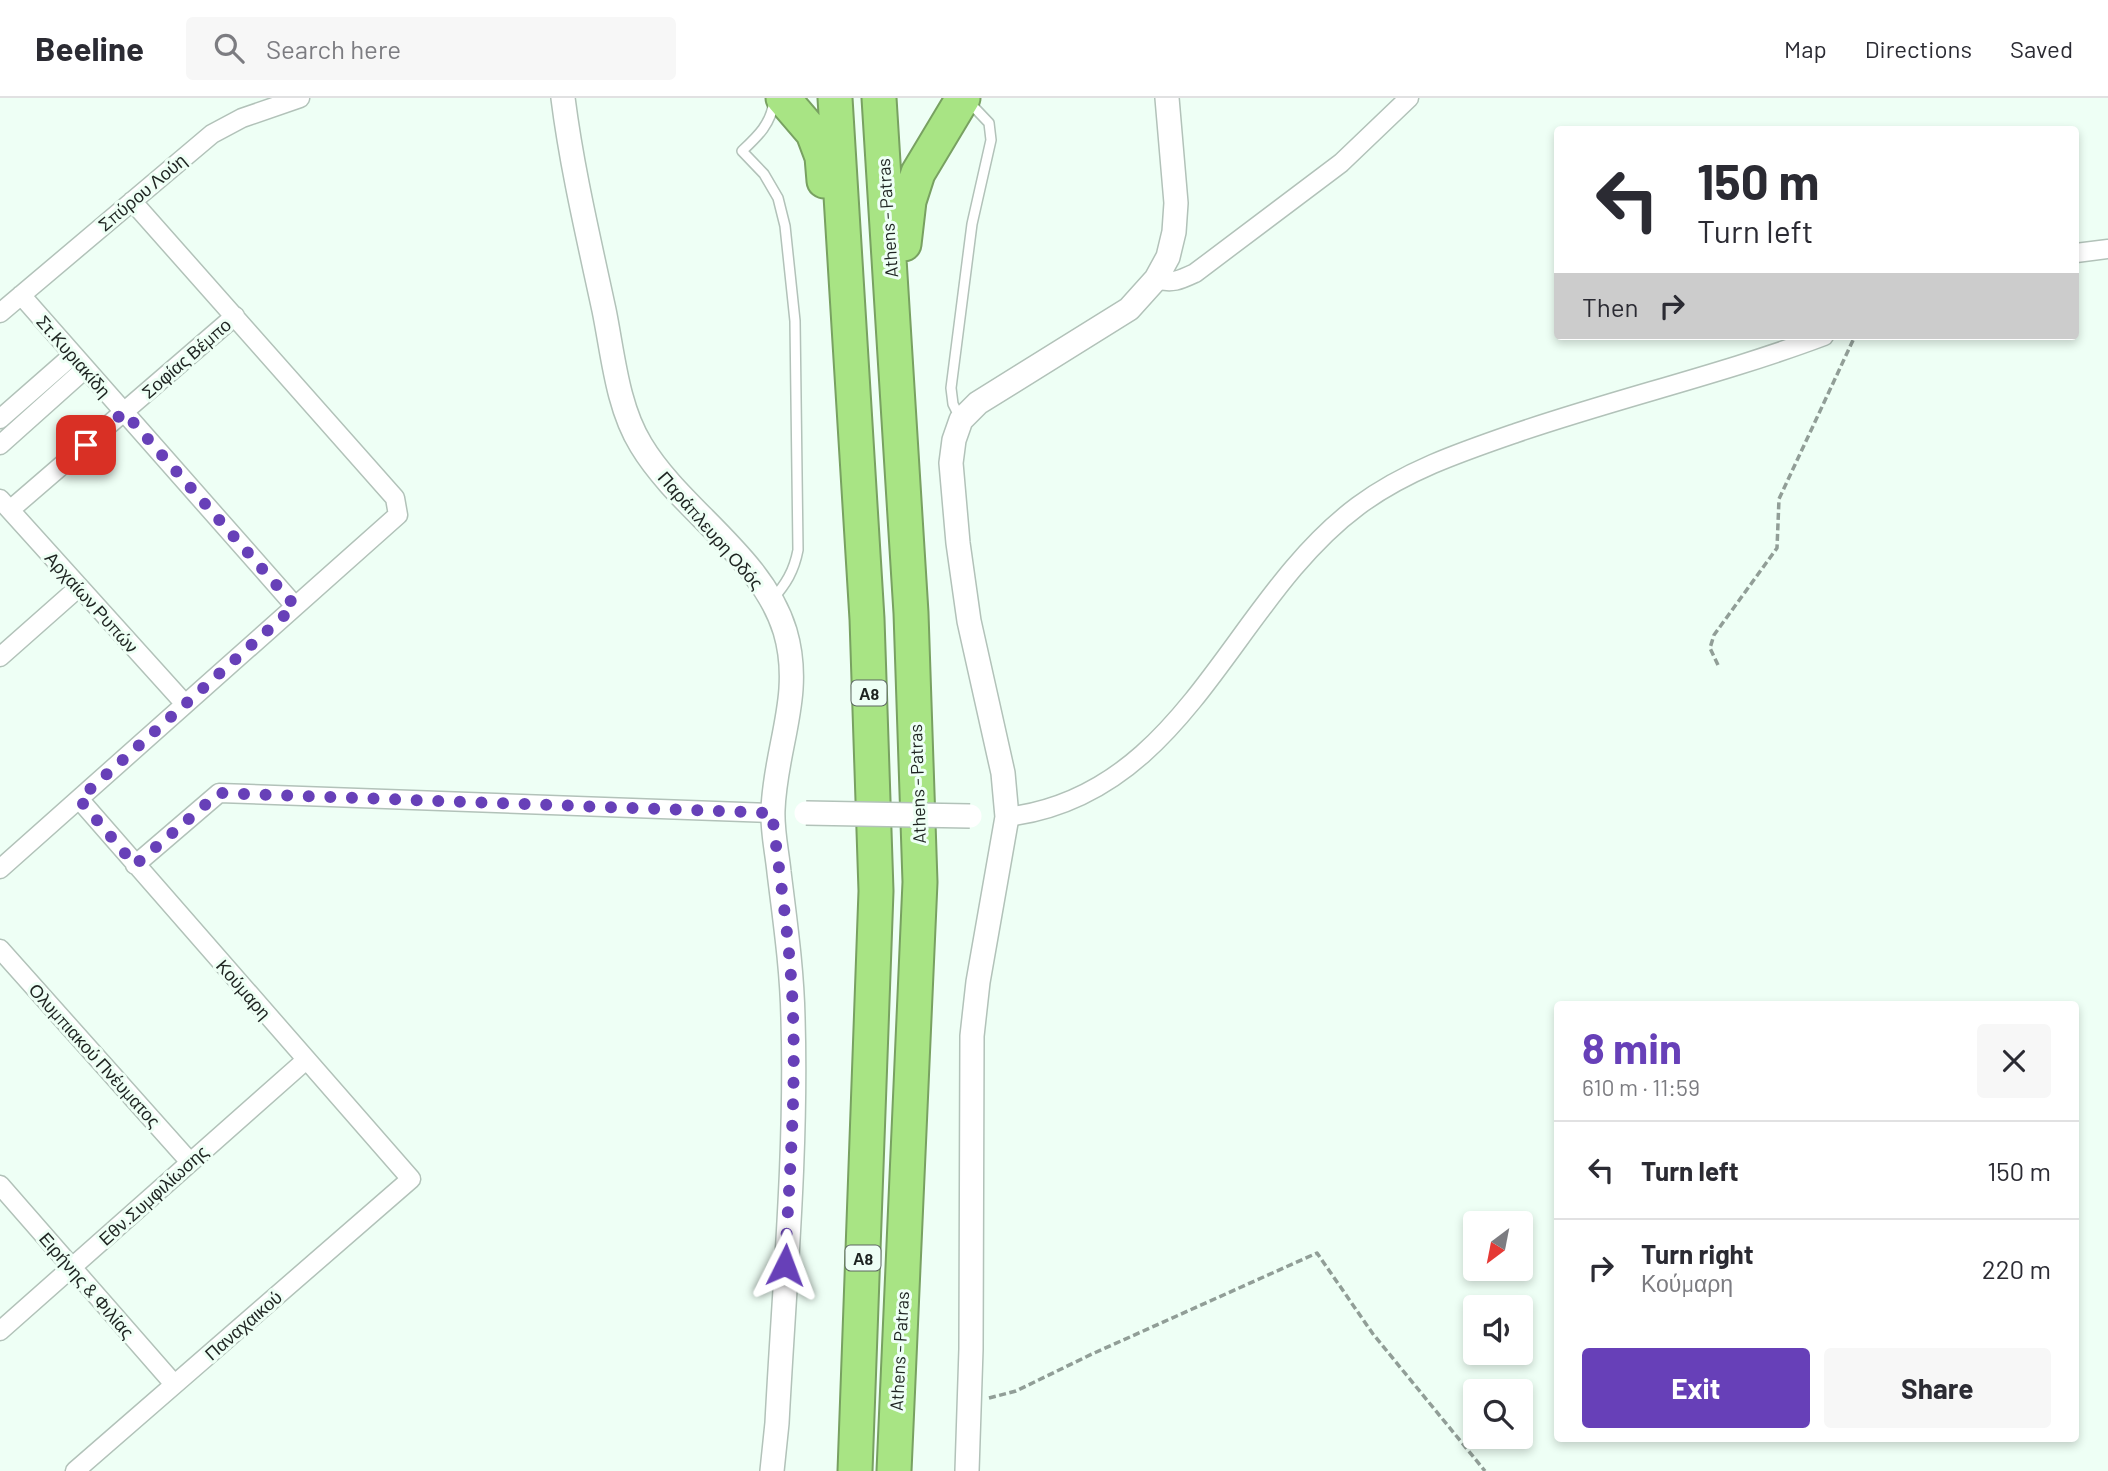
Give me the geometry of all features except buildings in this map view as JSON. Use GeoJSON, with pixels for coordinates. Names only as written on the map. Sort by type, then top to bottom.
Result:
{"type":"FeatureCollection","features":[{"type":"Feature","properties":{"kind":"highway"},"geometry":{"type":"LineString","coordinates":[[783,98],[813,133],[822,157],[828,221],[851,341]]}},
{"type":"Feature","properties":{"kind":"highway","name":"Α8"},"geometry":{"type":"LineString","coordinates":[[835,98],[867,619],[876,891],[855,1471]]}},
{"type":"Feature","properties":{"kind":"highway","name":"Athens - Patras"},"geometry":{"type":"LineString","coordinates":[[879,98],[911,613],[920,882],[894,1471]]}},
{"type":"Feature","properties":{"kind":"highway"},"geometry":{"type":"LineString","coordinates":[[895,340],[909,201],[918,173],[964,98]]}},
{"type":"Feature","properties":{"kind":"street","name":"Σπύρου Λούη"},"geometry":{"type":"LineString","coordinates":[[0,313],[212,134],[242,118],[300,98]]}},
{"type":"Feature","properties":{"kind":"street","name":"Παράπλευρη Οδός"},"geometry":{"type":"LineString","coordinates":[[563,98],[578,186],[620,387],[638,440],[663,476],[757,579],[783,626],[790,652],[793,674],[791,705],[775,782],[772,813],[790,956],[794,1081],[777,1423],[772,1471]]}},
{"type":"Feature","properties":{"kind":"street"},"geometry":{"type":"LineString","coordinates":[[967,1471],[972,1036],[978,982],[1007,817],[1003,773],[969,621],[958,543],[951,463],[954,440],[961,420],[993,393],[1129,309],[1156,279],[1168,257],[1174,232],[1176,203],[1167,98]]}},
{"type":"Feature","properties":{"kind":"street"},"geometry":{"type":"LineString","coordinates":[[1156,279],[1179,281],[1195,274],[1341,163],[1409,98]]}},
{"type":"Feature","properties":{"kind":"street"},"geometry":{"type":"LineString","coordinates":[[0,869],[398,515],[395,498],[132,201]]}},
{"type":"Feature","properties":{"kind":"street"},"geometry":{"type":"LineString","coordinates":[[2079,253],[2108,249]]}},
{"type":"Feature","properties":{"kind":"street","name":"Στ.Κυριακίδη"},"geometry":{"type":"LineString","coordinates":[[21,295],[295,606]]}},
{"type":"Feature","properties":{"kind":"street","name":"Σοφίας Βέμπο"},"geometry":{"type":"LineString","coordinates":[[5,505],[124,412],[235,316]]}},
{"type":"Feature","properties":{"kind":"street"},"geometry":{"type":"LineString","coordinates":[[135,865],[219,793],[772,813],[1007,817],[1047,808],[1079,797],[1141,757],[1186,710],[1308,549],[1337,522],[1388,486],[1438,461],[1502,438],[1813,340]]}},
{"type":"Feature","properties":{"kind":"street"},"geometry":{"type":"LineString","coordinates":[[0,419],[73,355]]}},
{"type":"Feature","properties":{"kind":"street"},"geometry":{"type":"LineString","coordinates":[[0,445],[86,369]]}},
{"type":"Feature","properties":{"kind":"street","name":"Αρχαίων Ρυπών"},"geometry":{"type":"LineString","coordinates":[[5,505],[185,704]]}},
{"type":"Feature","properties":{"kind":"street"},"geometry":{"type":"LineString","coordinates":[[0,657],[78,587]]}},
{"type":"Feature","properties":{"kind":"street","name":"Κούμαρη"},"geometry":{"type":"LineString","coordinates":[[79,799],[411,1179]]}},
{"type":"Feature","properties":{"kind":"street","name":"Ολυμπιακού Πνέυματος"},"geometry":{"type":"LineString","coordinates":[[0,949],[190,1162]]}},
{"type":"Feature","properties":{"kind":"street","name":"Εθν.Συμφιλίωσης"},"geometry":{"type":"LineString","coordinates":[[0,1331],[306,1060]]}},
{"type":"Feature","properties":{"kind":"street","name":"Παναχαικού"},"geometry":{"type":"LineString","coordinates":[[75,1471],[411,1179]]}},
{"type":"Feature","properties":{"kind":"street","name":"Ειρήνης & Φιλίας"},"geometry":{"type":"LineString","coordinates":[[3,1196],[72,1267],[174,1384]]}},
{"type":"Feature","properties":{"kind":"lane"},"geometry":{"type":"LineString","coordinates":[[771,601],[786,583],[795,566],[798,550],[795,321],[785,226],[778,198],[764,174],[742,151],[762,132],[772,114],[774,98]]}},
{"type":"Feature","properties":{"kind":"lane"},"geometry":{"type":"LineString","coordinates":[[961,420],[953,404],[951,388],[972,224],[991,140],[989,123],[964,98]]}},
{"type":"Feature","properties":{"kind":"path"},"geometry":{"type":"LineString","coordinates":[[1718,665],[1710,648],[1714,635],[1777,548],[1779,499],[1853,340]]}},
{"type":"Feature","properties":{"kind":"path"},"geometry":{"type":"LineString","coordinates":[[969,1403],[1016,1391],[1317,1253],[1373,1334],[1485,1471]]}},
{"type":"Feature","properties":{"kind":"route"},"geometry":{"type":"LineString","coordinates":[[86,445],[124,412],[295,606],[79,799],[135,865],[219,793],[772,813],[790,956],[793,1014],[794,1081],[785,1265]]}}]}
